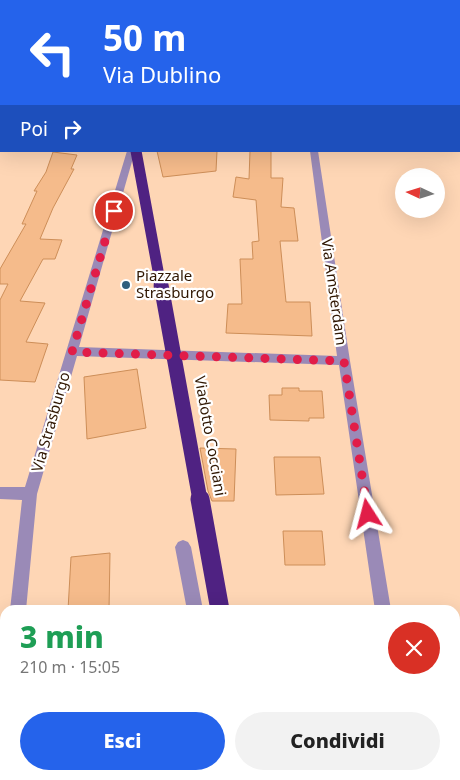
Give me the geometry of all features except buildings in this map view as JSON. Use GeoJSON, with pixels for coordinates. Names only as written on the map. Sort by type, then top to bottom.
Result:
{"type":"FeatureCollection","features":[{"type":"Feature","properties":{"kind":"highway","name":"Viadotto Cocciani"},"geometry":{"type":"LineString","coordinates":[[136,152],[219,605]]}},
{"type":"Feature","properties":{"kind":"street","name":"Via Strasburgo"},"geometry":{"type":"LineString","coordinates":[[19,605],[30,494],[131,152]]}},
{"type":"Feature","properties":{"kind":"street","name":"Via Amsterdam"},"geometry":{"type":"LineString","coordinates":[[314,152],[344,361],[382,605]]}},
{"type":"Feature","properties":{"kind":"street"},"geometry":{"type":"LineString","coordinates":[[72,352],[344,361]]}},
{"type":"Feature","properties":{"kind":"street"},"geometry":{"type":"LineString","coordinates":[[0,493],[30,494]]}},
{"type":"Feature","properties":{"kind":"street"},"geometry":{"type":"LineString","coordinates":[[183,547],[195,605]]}},
{"type":"Feature","properties":{"kind":"place","name":"Piazzale Strasburgo"},"geometry":{"type":"Point","coordinates":[126,285]}},
{"type":"Feature","properties":{"kind":"route"},"geometry":{"type":"LineString","coordinates":[[114,211],[72,352],[344,361],[368,514]]}}]}
